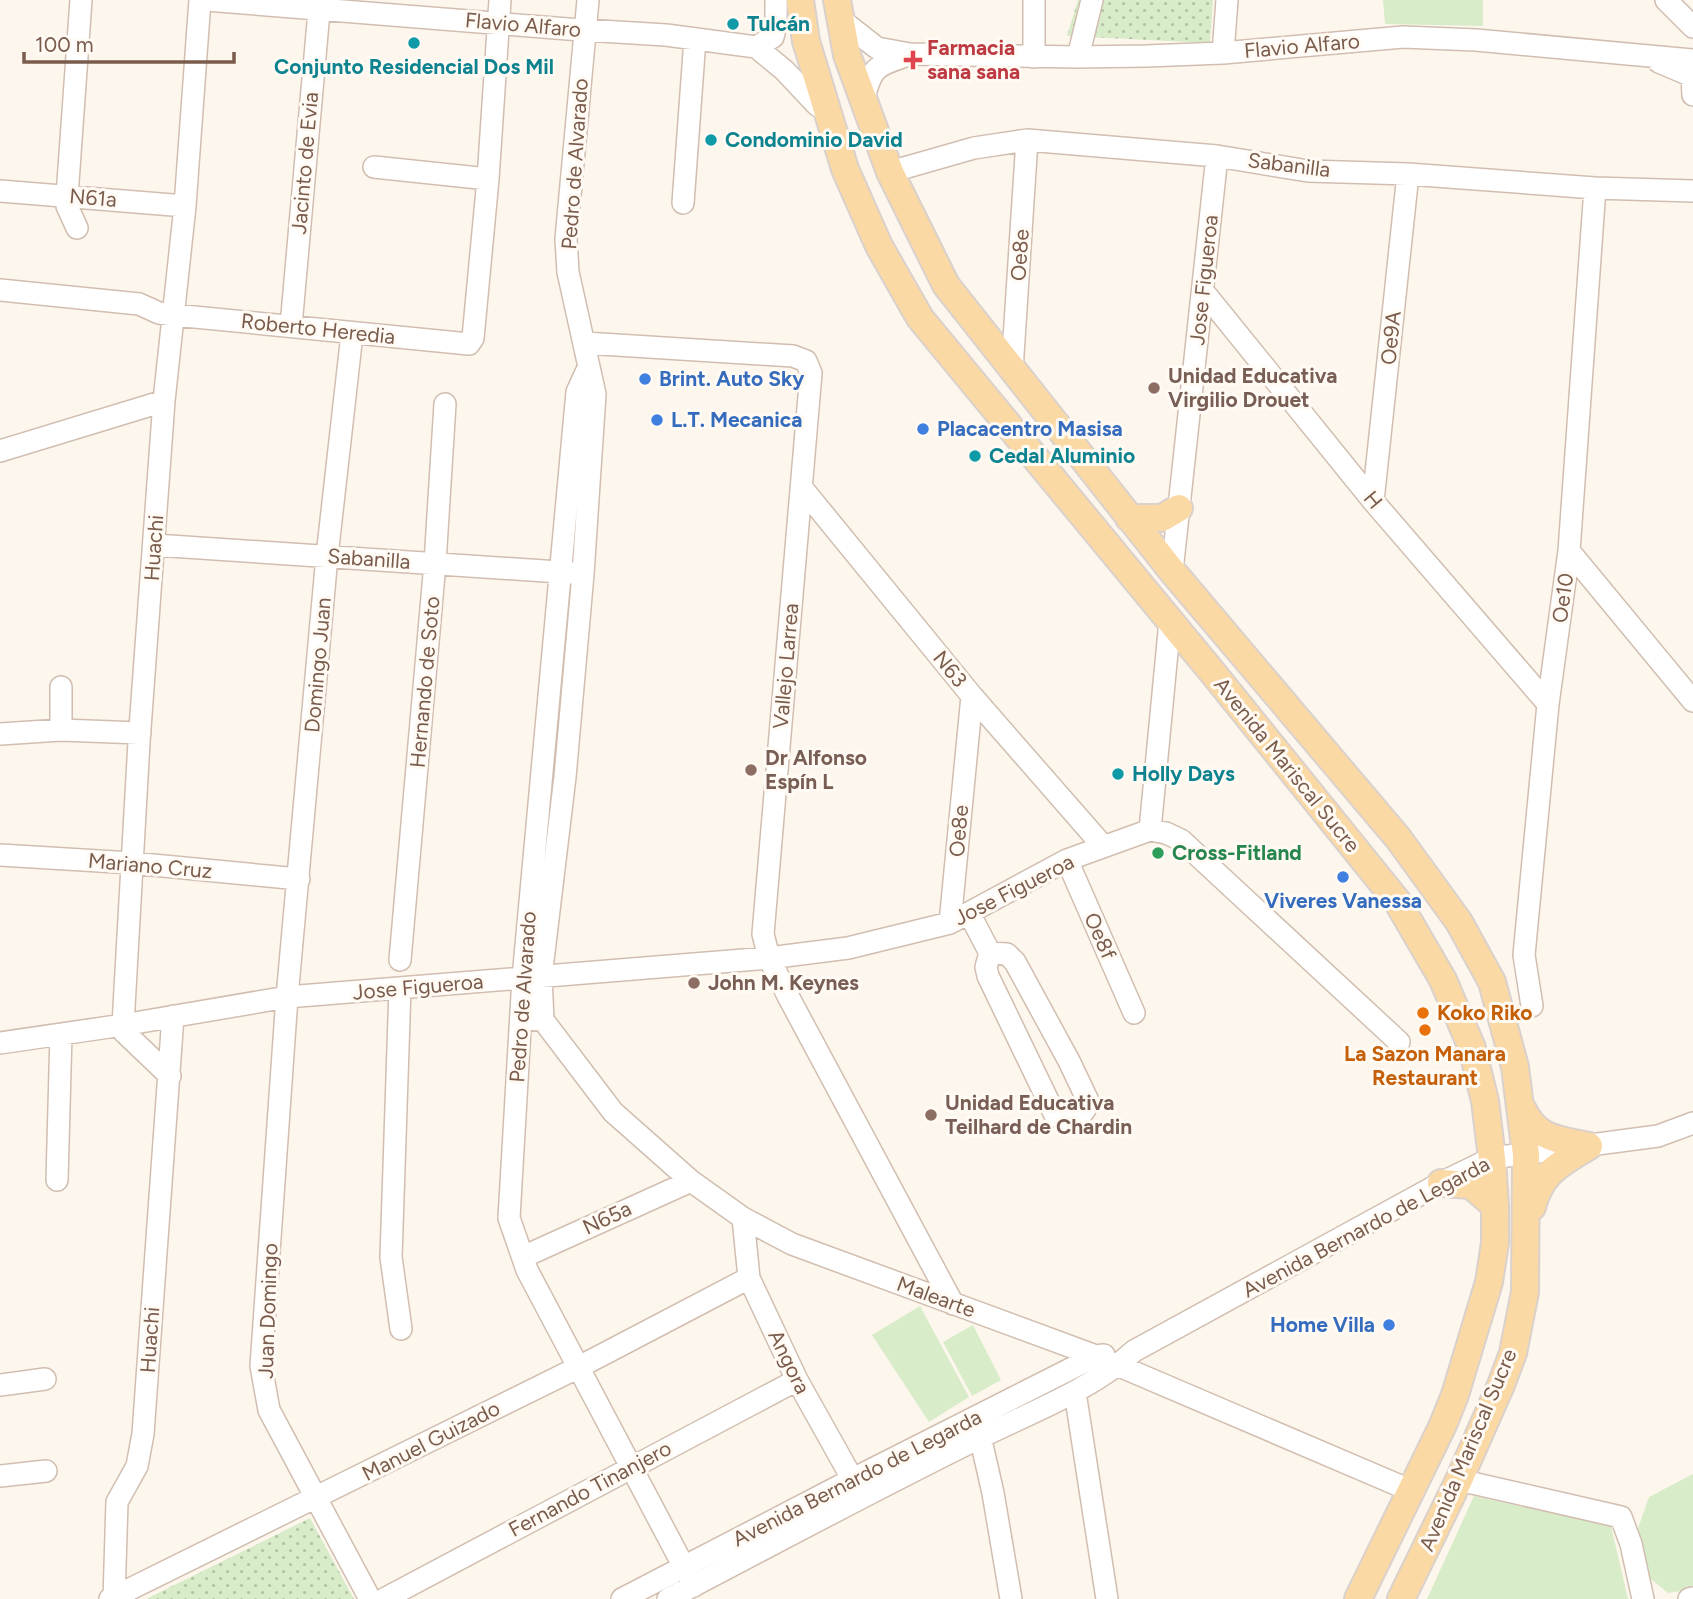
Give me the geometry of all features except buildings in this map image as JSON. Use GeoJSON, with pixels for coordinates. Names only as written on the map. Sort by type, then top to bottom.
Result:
{"type":"FeatureCollection","features":[{"type":"Feature","properties":{"kind":"main road","name":"Avenida Mariscal Sucre"},"geometry":{"type":"LineString","coordinates":[[800,0],[806,41],[845,169],[879,246],[920,318],[1397,901],[1443,981],[1472,1048],[1485,1101],[1495,1206],[1495,1243],[1484,1302],[1443,1427],[1359,1599]]}},
{"type":"Feature","properties":{"kind":"main road","name":"Avenida Mariscal Sucre"},"geometry":{"type":"LineString","coordinates":[[838,10],[847,55],[890,172],[946,285],[1172,571],[1398,838],[1459,922],[1492,982],[1515,1067],[1526,1155],[1525,1292],[1513,1353],[1459,1480],[1401,1599]]}},
{"type":"Feature","properties":{"kind":"main road"},"geometry":{"type":"LineString","coordinates":[[1129,518],[1162,518],[1179,508]]}},
{"type":"Feature","properties":{"kind":"main road"},"geometry":{"type":"LineString","coordinates":[[1213,673],[1238,650]]}},
{"type":"Feature","properties":{"kind":"main road"},"geometry":{"type":"LineString","coordinates":[[1254,723],[1281,702]]}},
{"type":"Feature","properties":{"kind":"main road"},"geometry":{"type":"LineString","coordinates":[[1520,1104],[1528,1121],[1543,1135],[1589,1146]]}},
{"type":"Feature","properties":{"kind":"main road"},"geometry":{"type":"LineString","coordinates":[[1527,1229],[1535,1198],[1546,1175],[1589,1146]]}},
{"type":"Feature","properties":{"kind":"main road"},"geometry":{"type":"LineString","coordinates":[[1441,1183],[1471,1185],[1495,1206]]}},
{"type":"Feature","properties":{"kind":"street"},"geometry":{"type":"LineString","coordinates":[[77,228],[67,206],[67,196],[81,0]]}},
{"type":"Feature","properties":{"kind":"street","name":"Huachi"},"geometry":{"type":"LineString","coordinates":[[123,1025],[140,733],[164,401],[166,314],[185,206],[200,0]]}},
{"type":"Feature","properties":{"kind":"street","name":"Flavio Alfaro"},"geometry":{"type":"LineString","coordinates":[[206,0],[419,8],[498,24],[666,35],[756,47]]}},
{"type":"Feature","properties":{"kind":"street"},"geometry":{"type":"LineString","coordinates":[[374,167],[488,179],[500,0]]}},
{"type":"Feature","properties":{"kind":"street","name":"Pedro de Alvarado"},"geometry":{"type":"LineString","coordinates":[[588,0],[566,239],[568,272],[595,394],[572,573],[565,778],[532,977],[521,1019],[509,1219],[527,1270],[694,1586]]}},
{"type":"Feature","properties":{"kind":"street"},"geometry":{"type":"LineString","coordinates":[[776,0],[776,29],[773,37],[756,47],[784,70],[817,105],[827,111]]}},
{"type":"Feature","properties":{"kind":"street"},"geometry":{"type":"LineString","coordinates":[[1034,0],[1034,57]]}},
{"type":"Feature","properties":{"kind":"street"},"geometry":{"type":"LineString","coordinates":[[1078,57],[1092,0]]}},
{"type":"Feature","properties":{"kind":"street"},"geometry":{"type":"LineString","coordinates":[[1223,53],[1227,0]]}},
{"type":"Feature","properties":{"kind":"street"},"geometry":{"type":"LineString","coordinates":[[1666,0],[1693,27]]}},
{"type":"Feature","properties":{"kind":"street","name":"Jacinto de Evia"},"geometry":{"type":"LineString","coordinates":[[291,326],[319,5]]}},
{"type":"Feature","properties":{"kind":"street","name":"Flavio Alfaro"},"geometry":{"type":"LineString","coordinates":[[838,10],[877,48],[911,54],[1078,57],[1223,53],[1403,37],[1476,40],[1693,60]]}},
{"type":"Feature","properties":{"kind":"street"},"geometry":{"type":"LineString","coordinates":[[683,203],[695,39]]}},
{"type":"Feature","properties":{"kind":"street","name":"Flavio Alfaro"},"geometry":{"type":"LineString","coordinates":[[863,101],[870,79],[877,68],[885,62],[911,54]]}},
{"type":"Feature","properties":{"kind":"street"},"geometry":{"type":"LineString","coordinates":[[1644,55],[1692,76],[1693,95]]}},
{"type":"Feature","properties":{"kind":"street","name":"Sabanilla"},"geometry":{"type":"LineString","coordinates":[[890,172],[974,148],[1027,140],[1217,156],[1308,171],[1408,174],[1595,188],[1693,191]]}},
{"type":"Feature","properties":{"kind":"street","name":"Oe8e"},"geometry":{"type":"LineString","coordinates":[[1012,370],[1027,140]]}},
{"type":"Feature","properties":{"kind":"street","name":"Jose Figueroa"},"geometry":{"type":"LineString","coordinates":[[1172,571],[1217,156]]}},
{"type":"Feature","properties":{"kind":"street","name":"Oe9A"},"geometry":{"type":"LineString","coordinates":[[1373,501],[1408,174]]}},
{"type":"Feature","properties":{"kind":"street","name":"Roberto Heredia"},"geometry":{"type":"LineString","coordinates":[[0,304],[137,318],[166,314],[469,344],[473,338],[488,179]]}},
{"type":"Feature","properties":{"kind":"street","name":"Oe10"},"geometry":{"type":"LineString","coordinates":[[1532,1006],[1524,955],[1548,704],[1569,551],[1595,188]]}},
{"type":"Feature","properties":{"kind":"street","name":"N61a"},"geometry":{"type":"LineString","coordinates":[[0,191],[185,206]]}},
{"type":"Feature","properties":{"kind":"street","name":"Roberto Heredia"},"geometry":{"type":"LineString","coordinates":[[0,290],[139,304],[166,314]]}},
{"type":"Feature","properties":{"kind":"street","name":"H"},"geometry":{"type":"LineString","coordinates":[[1203,291],[1373,501],[1548,704]]}},
{"type":"Feature","properties":{"kind":"street","name":"Domingo Juan"},"geometry":{"type":"LineString","coordinates":[[287,998],[327,556],[352,334]]}},
{"type":"Feature","properties":{"kind":"street","name":"Vallejo Larrea"},"geometry":{"type":"LineString","coordinates":[[585,343],[793,355],[806,361],[811,373],[763,934],[769,958],[953,1304]]}},
{"type":"Feature","properties":{"kind":"street"},"geometry":{"type":"LineString","coordinates":[[0,451],[164,401]]}},
{"type":"Feature","properties":{"kind":"street","name":"Hernando de Soto"},"geometry":{"type":"LineString","coordinates":[[400,960],[435,564],[445,404]]}},
{"type":"Feature","properties":{"kind":"street","name":"N63"},"geometry":{"type":"LineString","coordinates":[[802,488],[972,696],[1103,846]]}},
{"type":"Feature","properties":{"kind":"street","name":"Sabanilla"},"geometry":{"type":"LineString","coordinates":[[155,545],[572,573]]}},
{"type":"Feature","properties":{"kind":"street"},"geometry":{"type":"LineString","coordinates":[[1569,551],[1693,701]]}},
{"type":"Feature","properties":{"kind":"street"},"geometry":{"type":"LineString","coordinates":[[1170,621],[1150,830],[1181,840],[1399,1042]]}},
{"type":"Feature","properties":{"kind":"street"},"geometry":{"type":"LineString","coordinates":[[61,687],[61,730]]}},
{"type":"Feature","properties":{"kind":"street","name":"Oe8e"},"geometry":{"type":"LineString","coordinates":[[950,923],[972,696]]}},
{"type":"Feature","properties":{"kind":"street"},"geometry":{"type":"LineString","coordinates":[[0,734],[61,730],[140,733]]}},
{"type":"Feature","properties":{"kind":"street","name":"Jose Figueroa"},"geometry":{"type":"LineString","coordinates":[[0,1043],[287,998],[769,958],[848,948],[950,923],[1067,860],[1150,830]]}},
{"type":"Feature","properties":{"kind":"street","name":"Mariano Cruz"},"geometry":{"type":"LineString","coordinates":[[0,855],[132,863],[299,879]]}},
{"type":"Feature","properties":{"kind":"street","name":"Oe8f"},"geometry":{"type":"LineString","coordinates":[[1067,860],[1134,1013]]}},
{"type":"Feature","properties":{"kind":"street"},"geometry":{"type":"LineString","coordinates":[[969,913],[990,953],[986,967],[988,976],[1055,1115],[1065,1119],[1076,1118],[1087,1107],[1088,1101],[1069,1061],[1015,962],[1007,954],[990,953]]}},
{"type":"Feature","properties":{"kind":"street","name":"Pedro de Alvarado"},"geometry":{"type":"LineString","coordinates":[[532,977],[543,1020]]}},
{"type":"Feature","properties":{"kind":"street"},"geometry":{"type":"LineString","coordinates":[[400,988],[391,1257],[401,1329]]}},
{"type":"Feature","properties":{"kind":"street","name":"Juan Domingo"},"geometry":{"type":"LineString","coordinates":[[287,998],[261,1366],[269,1410],[370,1599]]}},
{"type":"Feature","properties":{"kind":"street","name":"Huachi"},"geometry":{"type":"LineString","coordinates":[[113,1599],[117,1502],[137,1466],[143,1434],[173,1016]]}},
{"type":"Feature","properties":{"kind":"street"},"geometry":{"type":"LineString","coordinates":[[521,1019],[543,1020]]}},
{"type":"Feature","properties":{"kind":"street","name":"Malearte"},"geometry":{"type":"LineString","coordinates":[[543,1020],[613,1112],[691,1181],[743,1219],[792,1244],[1096,1356],[1412,1491]]}},
{"type":"Feature","properties":{"kind":"street"},"geometry":{"type":"LineString","coordinates":[[123,1025],[124,1032],[170,1076]]}},
{"type":"Feature","properties":{"kind":"street"},"geometry":{"type":"LineString","coordinates":[[57,1180],[61,1034]]}},
{"type":"Feature","properties":{"kind":"street","name":"Avenida Bernardo de Legarda"},"geometry":{"type":"LineString","coordinates":[[622,1599],[787,1515],[981,1437],[1075,1392],[1117,1366],[1134,1351],[1441,1183],[1492,1158],[1658,1136],[1693,1123]]}},
{"type":"Feature","properties":{"kind":"street","name":"N65a"},"geometry":{"type":"LineString","coordinates":[[523,1257],[691,1181]]}},
{"type":"Feature","properties":{"kind":"street","name":"Angora"},"geometry":{"type":"LineString","coordinates":[[743,1219],[749,1279],[797,1380],[858,1488]]}},
{"type":"Feature","properties":{"kind":"street","name":"Manuel Guizado"},"geometry":{"type":"LineString","coordinates":[[113,1599],[579,1367],[749,1279]]}},
{"type":"Feature","properties":{"kind":"street","name":"Avenida Bernardo de Legarda"},"geometry":{"type":"LineString","coordinates":[[668,1599],[858,1488],[1096,1356],[1134,1351]]}},
{"type":"Feature","properties":{"kind":"street"},"geometry":{"type":"LineString","coordinates":[[0,1385],[45,1379]]}},
{"type":"Feature","properties":{"kind":"street","name":"Fernando Tinanjero"},"geometry":{"type":"LineString","coordinates":[[384,1599],[797,1380]]}},
{"type":"Feature","properties":{"kind":"street"},"geometry":{"type":"LineString","coordinates":[[1075,1392],[1107,1599]]}},
{"type":"Feature","properties":{"kind":"street"},"geometry":{"type":"LineString","coordinates":[[981,1437],[1011,1599]]}},
{"type":"Feature","properties":{"kind":"street"},"geometry":{"type":"LineString","coordinates":[[0,1476],[46,1471]]}},
{"type":"Feature","properties":{"kind":"street"},"geometry":{"type":"LineString","coordinates":[[1459,1480],[1621,1517],[1631,1544],[1643,1599]]}},
{"type":"Feature","properties":{"kind":"green space"},"geometry":{"type":"Polygon","coordinates":[[[1078,0],[1213,0],[1210,43],[1067,36],[1078,0]]]}},
{"type":"Feature","properties":{"kind":"green space"},"geometry":{"type":"Polygon","coordinates":[[[1383,0],[1483,0],[1483,26],[1385,24],[1383,0]]]}},
{"type":"Feature","properties":{"kind":"green space"},"geometry":{"type":"Polygon","coordinates":[[[920,1306],[969,1397],[929,1422],[872,1335],[920,1306]]]}},
{"type":"Feature","properties":{"kind":"green space"},"geometry":{"type":"Polygon","coordinates":[[[973,1325],[1001,1380],[972,1396],[943,1342],[973,1325]]]}},
{"type":"Feature","properties":{"kind":"green space"},"geometry":{"type":"Polygon","coordinates":[[[1693,1474],[1693,1589],[1668,1593],[1641,1571],[1636,1534],[1649,1497],[1693,1474]]]}},
{"type":"Feature","properties":{"kind":"green space"},"geometry":{"type":"Polygon","coordinates":[[[1474,1496],[1611,1526],[1628,1599],[1427,1599],[1474,1496]]]}},
{"type":"Feature","properties":{"kind":"green space"},"geometry":{"type":"Polygon","coordinates":[[[310,1518],[354,1599],[146,1599],[310,1518]]]}},
{"type":"Feature","properties":{"kind":"place","name":"Tulcán"},"geometry":{"type":"Point","coordinates":[733,24]}},
{"type":"Feature","properties":{"kind":"place","name":"Conjunto Residencial Dos Mil"},"geometry":{"type":"Point","coordinates":[414,43]}},
{"type":"Feature","properties":{"kind":"place","name":"Farmacia sana sana"},"geometry":{"type":"Point","coordinates":[913,60]}},
{"type":"Feature","properties":{"kind":"place","name":"Condominio David"},"geometry":{"type":"Point","coordinates":[711,140]}},
{"type":"Feature","properties":{"kind":"place","name":"Brint. Auto Sky"},"geometry":{"type":"Point","coordinates":[645,379]}},
{"type":"Feature","properties":{"kind":"place","name":"Unidad Educativa Virgilio Drouet"},"geometry":{"type":"Point","coordinates":[1154,388]}},
{"type":"Feature","properties":{"kind":"place","name":"L.T. Mecanica"},"geometry":{"type":"Point","coordinates":[657,420]}},
{"type":"Feature","properties":{"kind":"place","name":"Placacentro Masisa"},"geometry":{"type":"Point","coordinates":[923,429]}},
{"type":"Feature","properties":{"kind":"place","name":"Cedal Aluminio"},"geometry":{"type":"Point","coordinates":[975,456]}},
{"type":"Feature","properties":{"kind":"place","name":"Dr Alfonso Espín L"},"geometry":{"type":"Point","coordinates":[751,770]}},
{"type":"Feature","properties":{"kind":"place","name":"Holly Days"},"geometry":{"type":"Point","coordinates":[1118,774]}},
{"type":"Feature","properties":{"kind":"place","name":"Cross-Fitland"},"geometry":{"type":"Point","coordinates":[1158,853]}},
{"type":"Feature","properties":{"kind":"place","name":"Viveres Vanessa"},"geometry":{"type":"Point","coordinates":[1343,877]}},
{"type":"Feature","properties":{"kind":"place","name":"John M. Keynes"},"geometry":{"type":"Point","coordinates":[694,983]}},
{"type":"Feature","properties":{"kind":"place","name":"Koko Riko"},"geometry":{"type":"Point","coordinates":[1423,1013]}},
{"type":"Feature","properties":{"kind":"place","name":"La Sazon Manara Restaurant"},"geometry":{"type":"Point","coordinates":[1425,1030]}},
{"type":"Feature","properties":{"kind":"place","name":"Unidad Educativa Teilhard de Chardin"},"geometry":{"type":"Point","coordinates":[931,1115]}},
{"type":"Feature","properties":{"kind":"place","name":"Home Villa"},"geometry":{"type":"Point","coordinates":[1389,1325]}}]}
